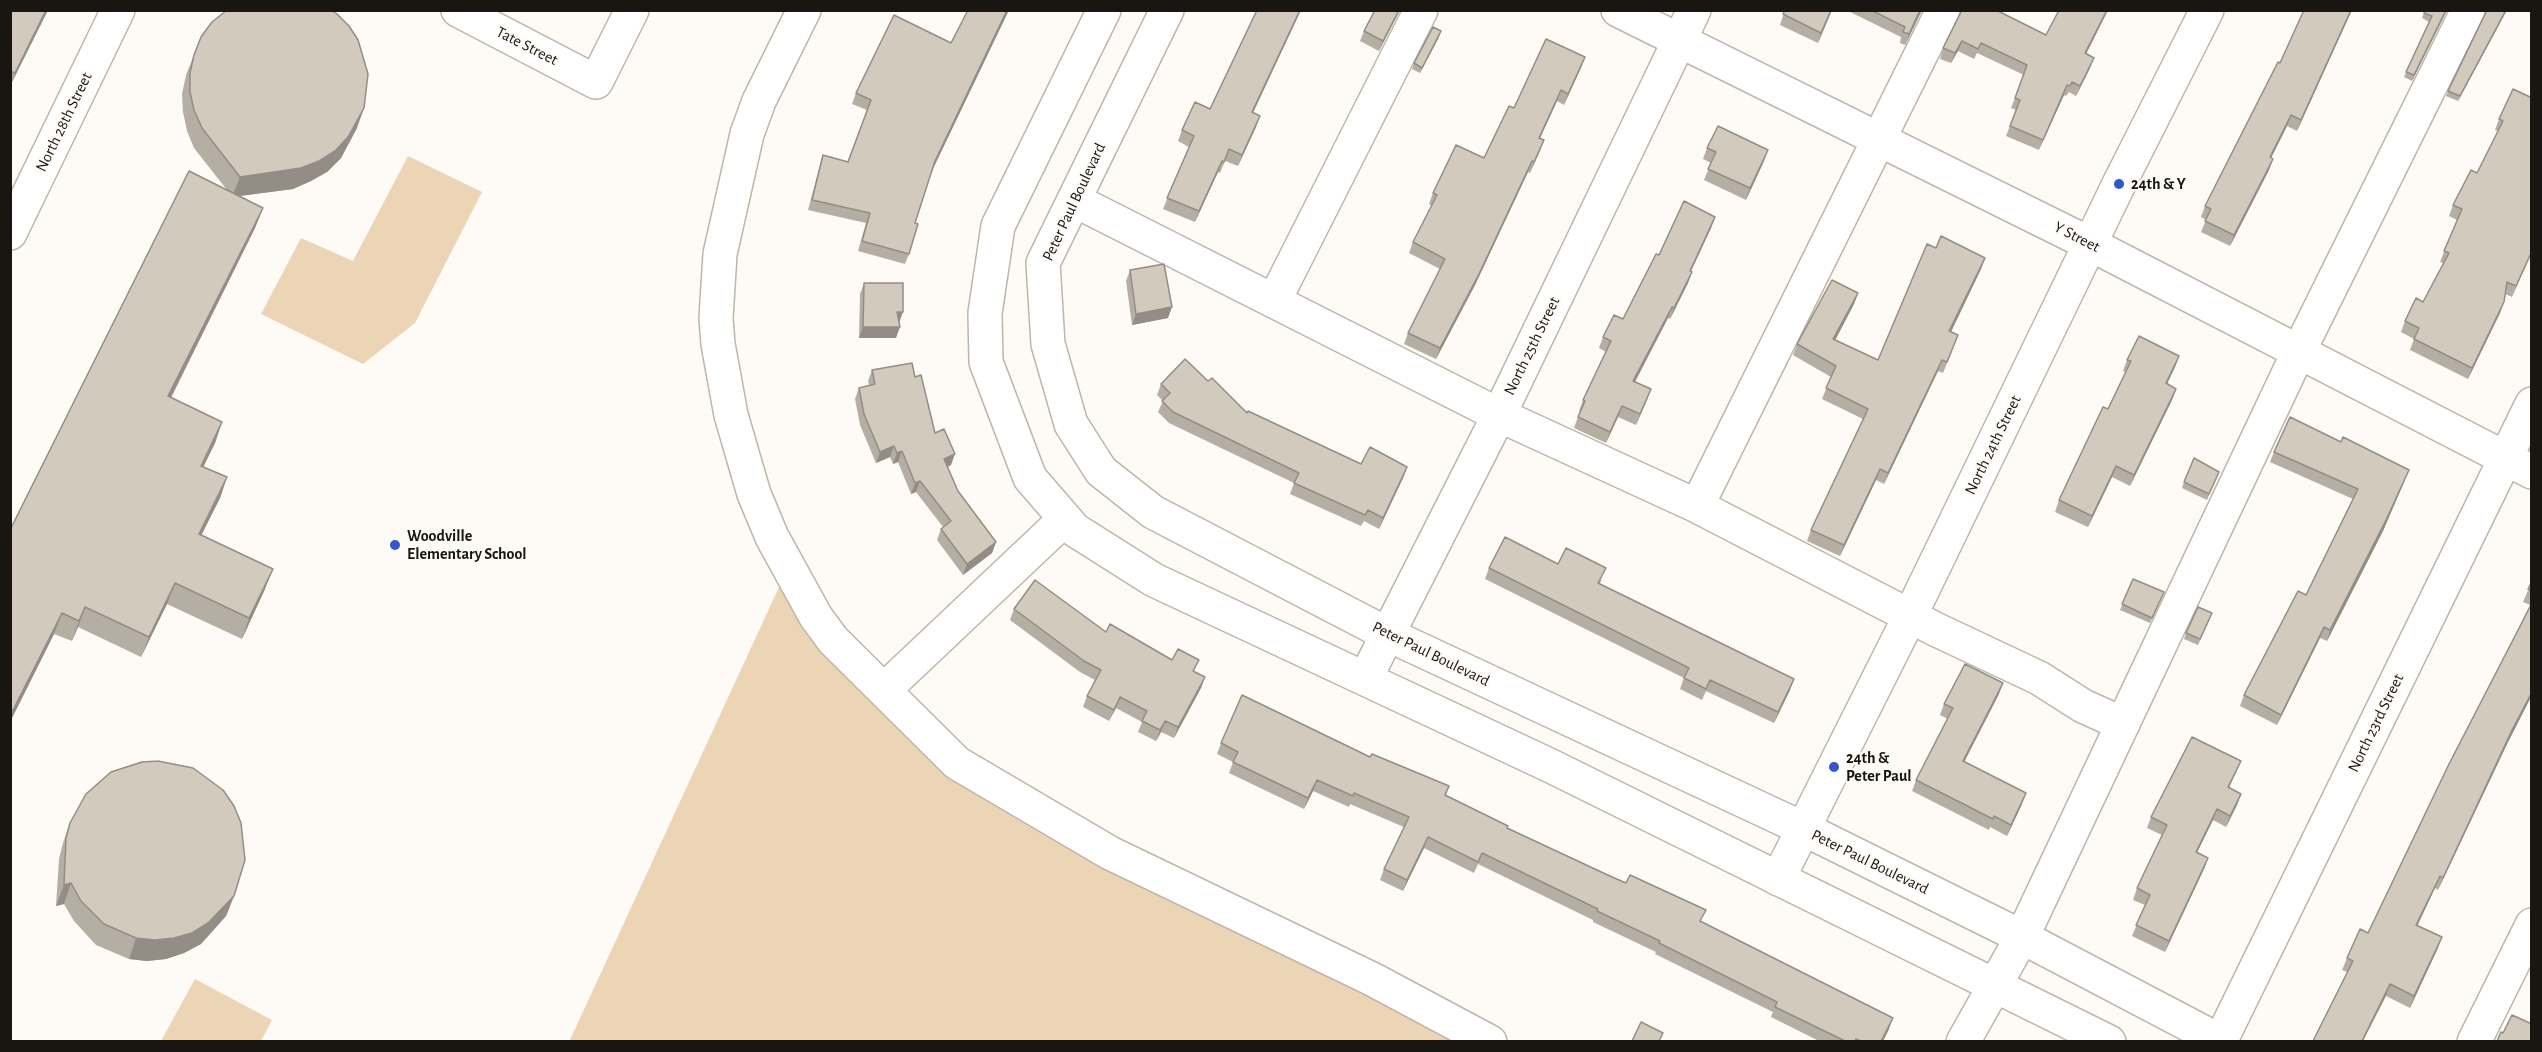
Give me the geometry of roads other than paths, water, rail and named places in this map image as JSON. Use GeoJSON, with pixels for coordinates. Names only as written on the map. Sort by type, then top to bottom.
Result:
{"type":"FeatureCollection","features":[{"type":"Feature","properties":{"kind":"street","name":"North 28th Street"},"geometry":{"type":"LineString","coordinates":[[10,233],[118,10]]}},
{"type":"Feature","properties":{"kind":"street","name":"Tate Street"},"geometry":{"type":"LineString","coordinates":[[458,10],[596,82],[632,10]]}},
{"type":"Feature","properties":{"kind":"street"},"geometry":{"type":"LineString","coordinates":[[804,10],[759,101],[738,166],[720,254],[717,289],[718,344],[731,415],[754,494],[772,537],[816,617],[833,640],[957,763],[1110,853],[1372,979],[1490,1041]]}},
{"type":"Feature","properties":{"kind":"street"},"geometry":{"type":"LineString","coordinates":[[1104,10],[998,226],[985,313],[986,362],[1030,478],[1074,530],[1154,580],[1551,766],[2109,1041]]}},
{"type":"Feature","properties":{"kind":"street","name":"Peter Paul Boulevard"},"geometry":{"type":"LineString","coordinates":[[1167,10],[1043,263],[1048,344],[1071,424],[1101,471],[1153,512],[1389,635],[1804,829],[2022,937],[2220,1041]]}},
{"type":"Feature","properties":{"kind":"street"},"geometry":{"type":"LineString","coordinates":[[1274,301],[1421,10]]}},
{"type":"Feature","properties":{"kind":"street","name":"Y Street"},"geometry":{"type":"LineString","coordinates":[[1618,10],[1678,42],[1880,139],[2090,244],[2518,466]]}},
{"type":"Feature","properties":{"kind":"street","name":"North 25th Street"},"geometry":{"type":"LineString","coordinates":[[1365,679],[1499,415],[1694,10]]}},
{"type":"Feature","properties":{"kind":"street"},"geometry":{"type":"LineString","coordinates":[[1697,506],[1943,10]]}},
{"type":"Feature","properties":{"kind":"street","name":"North 24th Street"},"geometry":{"type":"LineString","coordinates":[[1778,879],[1910,616],[2090,244],[2207,10]]}},
{"type":"Feature","properties":{"kind":"street"},"geometry":{"type":"LineString","coordinates":[[1963,1041],[2022,937],[2299,351],[2468,10]]}},
{"type":"Feature","properties":{"kind":"street"},"geometry":{"type":"LineString","coordinates":[[1074,200],[1499,415],[1697,506],[1910,616],[2039,678],[2083,706],[2123,724]]}},
{"type":"Feature","properties":{"kind":"street","name":"North 23rd Street"},"geometry":{"type":"LineString","coordinates":[[2220,1041],[2518,466],[2532,404]]}},
{"type":"Feature","properties":{"kind":"street"},"geometry":{"type":"LineString","coordinates":[[884,690],[1065,519]]}},
{"type":"Feature","properties":{"kind":"street"},"geometry":{"type":"LineString","coordinates":[[2474,1041],[2532,925]]}},
{"type":"Feature","properties":{"kind":"place","name":"24th & Y"},"geometry":{"type":"Point","coordinates":[2119,184]}},
{"type":"Feature","properties":{"kind":"place","name":"Woodville Elementary School"},"geometry":{"type":"Point","coordinates":[395,545]}},
{"type":"Feature","properties":{"kind":"place","name":"24th & Peter Paul"},"geometry":{"type":"Point","coordinates":[1834,767]}}]}
